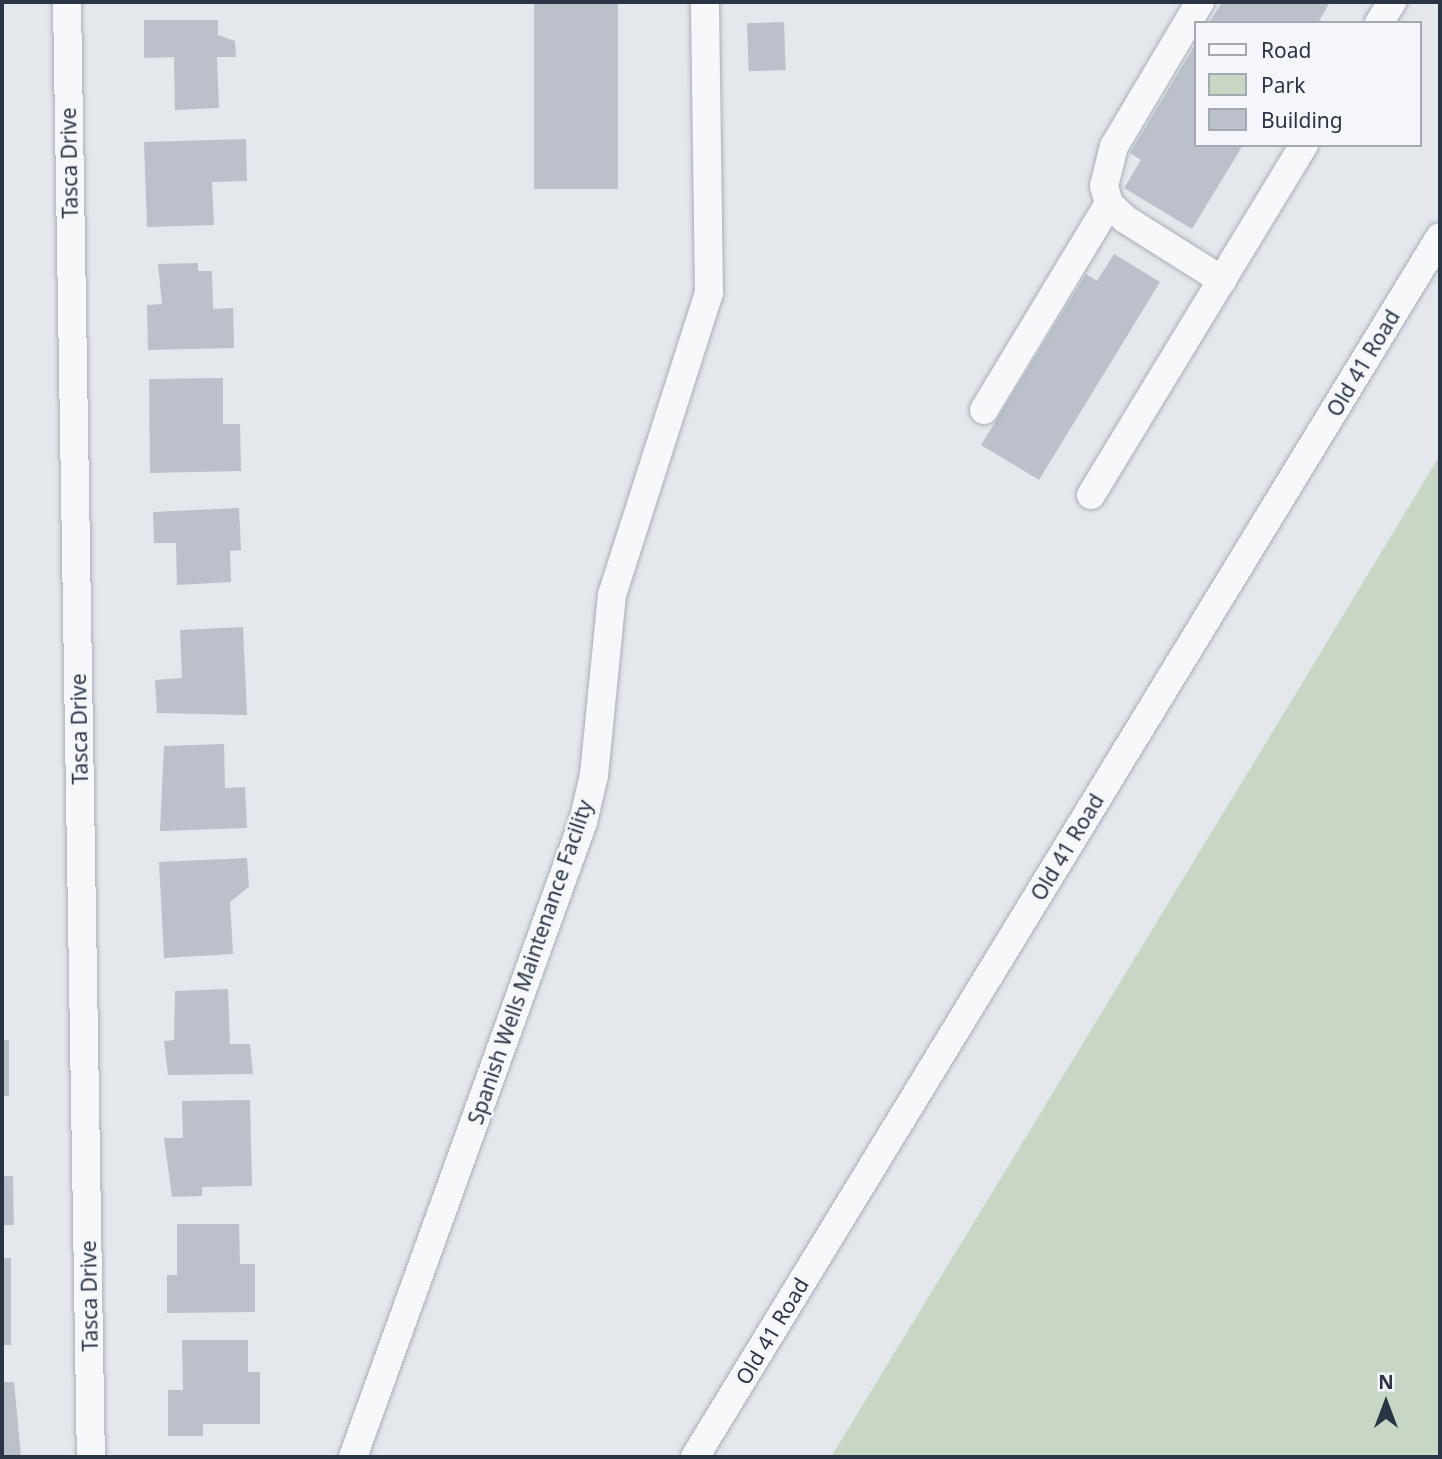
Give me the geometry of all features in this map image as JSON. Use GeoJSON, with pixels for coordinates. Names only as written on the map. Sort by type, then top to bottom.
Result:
{"type":"FeatureCollection","features":[{"type":"Feature","properties":{"kind":"street","name":"Tasca Drive"},"geometry":{"type":"LineString","coordinates":[[66,2],[91,1457]]}},
{"type":"Feature","properties":{"kind":"street","name":"Spanish Wells Maintenance Facility"},"geometry":{"type":"LineString","coordinates":[[353,1457],[588,799],[612,595],[709,293],[705,2]]}},
{"type":"Feature","properties":{"kind":"street"},"geometry":{"type":"LineString","coordinates":[[1200,2],[1114,146],[1104,186],[1109,204],[1222,280]]}},
{"type":"Feature","properties":{"kind":"street"},"geometry":{"type":"LineString","coordinates":[[1380,21],[1392,2]]}},
{"type":"Feature","properties":{"kind":"street"},"geometry":{"type":"LineString","coordinates":[[1091,495],[1303,147]]}},
{"type":"Feature","properties":{"kind":"street"},"geometry":{"type":"LineString","coordinates":[[984,410],[1109,204]]}},
{"type":"Feature","properties":{"kind":"street","name":"Old 41 Road"},"geometry":{"type":"LineString","coordinates":[[695,1457],[1440,237]]}},
{"type":"Feature","properties":{"kind":"green space"},"geometry":{"type":"Polygon","coordinates":[[[1440,455],[1440,1457],[831,1457],[1295,695],[1440,455]]]}},
{"type":"Feature","properties":{"kind":"building"},"geometry":{"type":"Polygon","coordinates":[[[534,2],[618,2],[618,189],[534,189],[534,2]]]}},
{"type":"Feature","properties":{"kind":"building"},"geometry":{"type":"Polygon","coordinates":[[[1222,2],[1330,2],[1319,21],[1210,21],[1222,2]]]}},
{"type":"Feature","properties":{"kind":"building"},"geometry":{"type":"Polygon","coordinates":[[[144,20],[218,20],[218,35],[235,41],[236,57],[217,57],[219,108],[175,110],[174,57],[144,58],[144,20]]]}},
{"type":"Feature","properties":{"kind":"building"},"geometry":{"type":"Polygon","coordinates":[[[784,22],[786,70],[749,71],[747,23],[784,22]]]}},
{"type":"Feature","properties":{"kind":"building"},"geometry":{"type":"Polygon","coordinates":[[[1194,47],[1194,147],[1242,147],[1192,229],[1124,188],[1141,160],[1130,153],[1194,47]]]}},
{"type":"Feature","properties":{"kind":"building"},"geometry":{"type":"Polygon","coordinates":[[[246,139],[247,181],[212,182],[214,225],[147,227],[144,142],[246,139]]]}},
{"type":"Feature","properties":{"kind":"building"},"geometry":{"type":"Polygon","coordinates":[[[1114,254],[1160,282],[1039,480],[981,445],[1086,274],[1097,281],[1114,254]]]}},
{"type":"Feature","properties":{"kind":"building"},"geometry":{"type":"Polygon","coordinates":[[[198,263],[198,271],[212,271],[213,309],[233,308],[234,348],[148,350],[147,305],[162,304],[158,264],[198,263]]]}},
{"type":"Feature","properties":{"kind":"building"},"geometry":{"type":"Polygon","coordinates":[[[223,378],[223,424],[240,424],[241,471],[150,473],[149,379],[223,378]]]}},
{"type":"Feature","properties":{"kind":"building"},"geometry":{"type":"Polygon","coordinates":[[[239,508],[241,550],[230,551],[231,582],[177,585],[176,543],[154,543],[153,512],[239,508]]]}},
{"type":"Feature","properties":{"kind":"building"},"geometry":{"type":"Polygon","coordinates":[[[243,627],[247,715],[157,713],[155,680],[182,678],[180,630],[243,627]]]}},
{"type":"Feature","properties":{"kind":"building"},"geometry":{"type":"Polygon","coordinates":[[[224,744],[225,788],[245,787],[247,828],[160,831],[164,746],[224,744]]]}},
{"type":"Feature","properties":{"kind":"building"},"geometry":{"type":"Polygon","coordinates":[[[247,858],[249,887],[230,902],[233,954],[164,958],[159,862],[247,858]]]}},
{"type":"Feature","properties":{"kind":"building"},"geometry":{"type":"Polygon","coordinates":[[[228,989],[230,1044],[250,1044],[253,1074],[168,1075],[164,1041],[174,1040],[175,991],[228,989]]]}},
{"type":"Feature","properties":{"kind":"building"},"geometry":{"type":"Polygon","coordinates":[[[2,1040],[9,1040],[9,1096],[2,1096],[2,1040]]]}},
{"type":"Feature","properties":{"kind":"building"},"geometry":{"type":"Polygon","coordinates":[[[250,1100],[252,1186],[202,1187],[202,1196],[172,1197],[164,1138],[183,1138],[182,1101],[250,1100]]]}},
{"type":"Feature","properties":{"kind":"building"},"geometry":{"type":"Polygon","coordinates":[[[2,1176],[13,1176],[14,1225],[3,1225],[2,1176]]]}},
{"type":"Feature","properties":{"kind":"building"},"geometry":{"type":"Polygon","coordinates":[[[177,1224],[239,1224],[240,1264],[255,1264],[255,1312],[167,1313],[167,1275],[177,1275],[177,1224]]]}},
{"type":"Feature","properties":{"kind":"building"},"geometry":{"type":"Polygon","coordinates":[[[2,1258],[11,1258],[11,1345],[2,1345],[2,1258]]]}},
{"type":"Feature","properties":{"kind":"building"},"geometry":{"type":"Polygon","coordinates":[[[182,1340],[248,1340],[248,1372],[260,1372],[260,1424],[203,1424],[203,1436],[168,1436],[168,1390],[183,1390],[182,1340]]]}},
{"type":"Feature","properties":{"kind":"building"},"geometry":{"type":"Polygon","coordinates":[[[2,1382],[14,1382],[21,1457],[2,1457],[2,1382]]]}}]}
